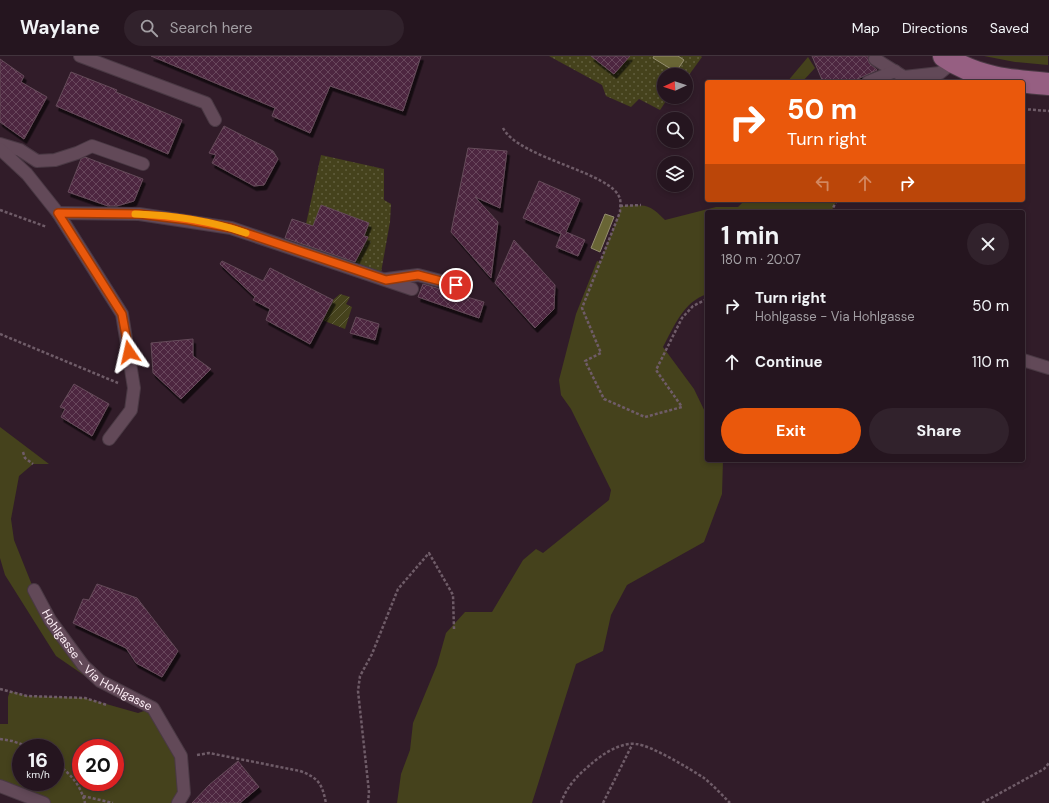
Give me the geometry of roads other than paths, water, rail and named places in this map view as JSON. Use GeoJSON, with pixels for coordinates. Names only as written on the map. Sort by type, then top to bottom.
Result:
{"type":"FeatureCollection","features":[{"type":"Feature","properties":{"kind":"main road"},"geometry":{"type":"LineString","coordinates":[[949,59],[976,72],[1002,80]]}},
{"type":"Feature","properties":{"kind":"main road"},"geometry":{"type":"LineString","coordinates":[[1025,82],[1049,84]]}},
{"type":"Feature","properties":{"kind":"lane"},"geometry":{"type":"LineString","coordinates":[[80,56],[206,103],[215,120]]}},
{"type":"Feature","properties":{"kind":"lane"},"geometry":{"type":"LineString","coordinates":[[875,59],[904,77],[940,73],[949,59]]}},
{"type":"Feature","properties":{"kind":"lane"},"geometry":{"type":"LineString","coordinates":[[873,80],[895,71]]}},
{"type":"Feature","properties":{"kind":"lane"},"geometry":{"type":"LineString","coordinates":[[0,144],[20,150],[37,161],[55,160],[77,153],[92,146],[143,164]]}},
{"type":"Feature","properties":{"kind":"lane"},"geometry":{"type":"LineString","coordinates":[[0,150],[27,174],[58,213],[122,314],[134,388],[131,410],[109,439]]}},
{"type":"Feature","properties":{"kind":"lane"},"geometry":{"type":"LineString","coordinates":[[58,213],[139,214],[231,228],[412,289]]}},
{"type":"Feature","properties":{"kind":"lane"},"geometry":{"type":"LineString","coordinates":[[386,280],[418,275],[456,285]]}},
{"type":"Feature","properties":{"kind":"lane"},"geometry":{"type":"LineString","coordinates":[[1025,361],[1049,368]]}},
{"type":"Feature","properties":{"kind":"lane","name":"Hohlgasse - Via Hohlgasse"},"geometry":{"type":"LineString","coordinates":[[34,590],[50,620],[83,665],[100,681],[154,708],[181,756],[181,798]]}},
{"type":"Feature","properties":{"kind":"lane"},"geometry":{"type":"LineString","coordinates":[[0,786],[44,803]]}}]}
